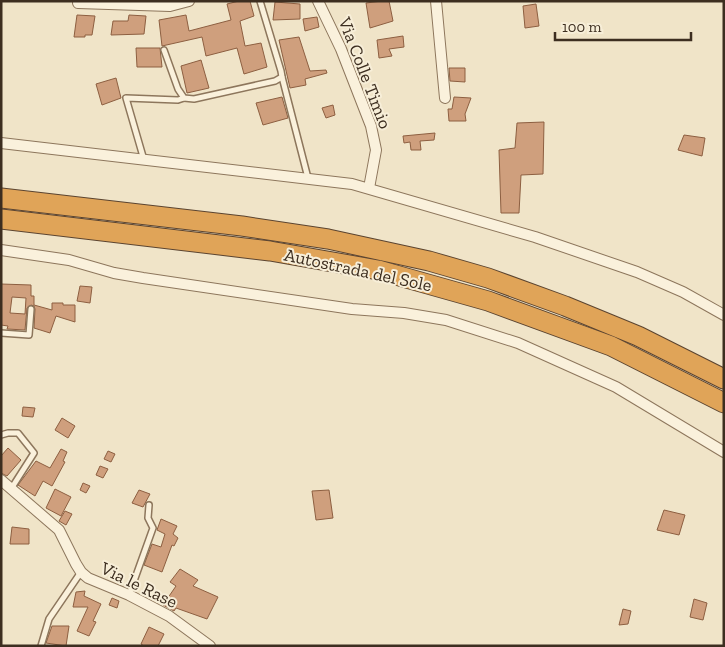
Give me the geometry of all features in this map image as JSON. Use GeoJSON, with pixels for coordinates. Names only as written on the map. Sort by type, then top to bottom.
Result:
{"type":"FeatureCollection","features":[{"type":"Feature","properties":{"kind":"highway","name":"Autostrada del Sole"},"geometry":{"type":"LineString","coordinates":[[1,198],[242,226],[328,239],[413,257],[488,278],[565,306],[638,336],[724,378]]}},
{"type":"Feature","properties":{"kind":"highway","name":"Autostrada del Sole"},"geometry":{"type":"LineString","coordinates":[[1,219],[270,251],[378,270],[488,301],[611,346],[724,403]]}},
{"type":"Feature","properties":{"kind":"street"},"geometry":{"type":"LineString","coordinates":[[78,3],[170,6],[189,1]]}},
{"type":"Feature","properties":{"kind":"street","name":"Via Colle Timio"},"geometry":{"type":"LineString","coordinates":[[318,1],[342,48],[371,126],[376,150],[369,188]]}},
{"type":"Feature","properties":{"kind":"street"},"geometry":{"type":"LineString","coordinates":[[436,1],[445,98]]}},
{"type":"Feature","properties":{"kind":"street"},"geometry":{"type":"LineString","coordinates":[[1,143],[352,184],[369,188],[535,237],[637,272],[683,292],[724,315]]}},
{"type":"Feature","properties":{"kind":"street"},"geometry":{"type":"LineString","coordinates":[[1,250],[68,260],[114,272],[153,279],[352,309],[404,313],[446,320],[518,343],[616,387],[724,452]]}},
{"type":"Feature","properties":{"kind":"street","name":"Via le Rase"},"geometry":{"type":"LineString","coordinates":[[1,480],[59,530],[81,572],[88,578],[129,595],[169,616],[210,646]]}},
{"type":"Feature","properties":{"kind":"lane"},"geometry":{"type":"LineString","coordinates":[[260,1],[276,52],[309,179]]}},
{"type":"Feature","properties":{"kind":"lane"},"geometry":{"type":"LineString","coordinates":[[164,50],[178,89],[184,98]]}},
{"type":"Feature","properties":{"kind":"lane"},"geometry":{"type":"LineString","coordinates":[[144,160],[126,98],[194,99],[275,81],[282,77]]}},
{"type":"Feature","properties":{"kind":"lane"},"geometry":{"type":"LineString","coordinates":[[1,332],[29,335],[31,309]]}},
{"type":"Feature","properties":{"kind":"lane"},"geometry":{"type":"LineString","coordinates":[[1,436],[8,433],[18,433],[34,454],[11,489]]}},
{"type":"Feature","properties":{"kind":"lane"},"geometry":{"type":"LineString","coordinates":[[129,595],[153,528],[148,518],[149,505]]}},
{"type":"Feature","properties":{"kind":"lane"},"geometry":{"type":"LineString","coordinates":[[41,646],[49,619],[81,572]]}},
{"type":"Feature","properties":{"kind":"building"},"geometry":{"type":"Polygon","coordinates":[[[250,1],[254,16],[240,21],[245,46],[261,43],[267,67],[244,74],[237,48],[206,56],[202,37],[162,46],[159,20],[186,15],[189,31],[231,20],[227,4],[250,1]]]}},
{"type":"Feature","properties":{"kind":"building"},"geometry":{"type":"Polygon","coordinates":[[[389,1],[393,21],[370,28],[366,3],[389,1]]]}},
{"type":"Feature","properties":{"kind":"building"},"geometry":{"type":"Polygon","coordinates":[[[275,2],[300,4],[300,19],[273,20],[275,2]]]}},
{"type":"Feature","properties":{"kind":"building"},"geometry":{"type":"Polygon","coordinates":[[[536,4],[539,26],[525,28],[523,6],[536,4]]]}},
{"type":"Feature","properties":{"kind":"building"},"geometry":{"type":"Polygon","coordinates":[[[77,15],[95,16],[92,35],[74,37],[77,15]]]}},
{"type":"Feature","properties":{"kind":"building"},"geometry":{"type":"Polygon","coordinates":[[[129,15],[146,16],[144,34],[111,35],[113,21],[128,21],[129,15]]]}},
{"type":"Feature","properties":{"kind":"building"},"geometry":{"type":"Polygon","coordinates":[[[317,17],[319,27],[305,31],[303,19],[317,17]]]}},
{"type":"Feature","properties":{"kind":"building"},"geometry":{"type":"Polygon","coordinates":[[[403,36],[404,47],[389,49],[392,56],[379,58],[377,40],[403,36]]]}},
{"type":"Feature","properties":{"kind":"building"},"geometry":{"type":"Polygon","coordinates":[[[299,37],[310,71],[326,70],[327,73],[305,79],[306,85],[290,88],[279,40],[299,37]]]}},
{"type":"Feature","properties":{"kind":"building"},"geometry":{"type":"Polygon","coordinates":[[[136,48],[160,48],[162,67],[137,67],[136,48]]]}},
{"type":"Feature","properties":{"kind":"building"},"geometry":{"type":"Polygon","coordinates":[[[201,60],[209,88],[187,93],[181,66],[201,60]]]}},
{"type":"Feature","properties":{"kind":"building"},"geometry":{"type":"Polygon","coordinates":[[[449,68],[465,68],[465,82],[450,81],[449,68]]]}},
{"type":"Feature","properties":{"kind":"building"},"geometry":{"type":"Polygon","coordinates":[[[116,78],[121,98],[102,105],[96,84],[116,78]]]}},
{"type":"Feature","properties":{"kind":"building"},"geometry":{"type":"Polygon","coordinates":[[[282,97],[288,118],[263,125],[256,103],[282,97]]]}},
{"type":"Feature","properties":{"kind":"building"},"geometry":{"type":"Polygon","coordinates":[[[454,97],[471,98],[465,114],[466,121],[449,121],[448,109],[452,109],[454,97]]]}},
{"type":"Feature","properties":{"kind":"building"},"geometry":{"type":"Polygon","coordinates":[[[333,105],[335,115],[326,118],[322,108],[333,105]]]}},
{"type":"Feature","properties":{"kind":"building"},"geometry":{"type":"Polygon","coordinates":[[[544,122],[543,174],[521,175],[519,213],[501,213],[499,150],[515,148],[517,123],[544,122]]]}},
{"type":"Feature","properties":{"kind":"building"},"geometry":{"type":"Polygon","coordinates":[[[435,133],[434,140],[420,141],[421,150],[411,150],[410,142],[404,143],[403,136],[435,133]]]}},
{"type":"Feature","properties":{"kind":"building"},"geometry":{"type":"Polygon","coordinates":[[[684,135],[705,138],[702,156],[678,150],[684,135]]]}},
{"type":"Feature","properties":{"kind":"building"},"geometry":{"type":"Polygon","coordinates":[[[1,284],[31,285],[31,296],[34,296],[34,305],[52,310],[52,303],[75,305],[75,322],[56,316],[50,333],[34,328],[35,309],[31,305],[27,308],[25,330],[7,329],[8,326],[1,325],[1,284]],[[12,297],[10,313],[25,314],[26,298],[12,297]]]}},
{"type":"Feature","properties":{"kind":"building"},"geometry":{"type":"Polygon","coordinates":[[[80,286],[92,287],[90,303],[77,301],[80,286]]]}},
{"type":"Feature","properties":{"kind":"building"},"geometry":{"type":"Polygon","coordinates":[[[23,407],[35,408],[33,417],[22,416],[23,407]]]}},
{"type":"Feature","properties":{"kind":"building"},"geometry":{"type":"Polygon","coordinates":[[[62,418],[75,426],[68,438],[55,430],[62,418]]]}},
{"type":"Feature","properties":{"kind":"building"},"geometry":{"type":"Polygon","coordinates":[[[8,448],[21,460],[7,476],[1,473],[1,456],[8,448]]]}},
{"type":"Feature","properties":{"kind":"building"},"geometry":{"type":"Polygon","coordinates":[[[61,449],[67,452],[63,461],[65,462],[52,486],[43,481],[35,496],[18,485],[36,461],[50,468],[61,449]]]}},
{"type":"Feature","properties":{"kind":"building"},"geometry":{"type":"Polygon","coordinates":[[[108,451],[115,454],[111,462],[104,459],[108,451]]]}},
{"type":"Feature","properties":{"kind":"building"},"geometry":{"type":"Polygon","coordinates":[[[100,466],[108,469],[103,478],[96,475],[100,466]]]}},
{"type":"Feature","properties":{"kind":"building"},"geometry":{"type":"Polygon","coordinates":[[[83,483],[90,486],[86,493],[80,490],[83,483]]]}},
{"type":"Feature","properties":{"kind":"building"},"geometry":{"type":"Polygon","coordinates":[[[55,489],[71,497],[61,516],[46,508],[55,489]]]}},
{"type":"Feature","properties":{"kind":"building"},"geometry":{"type":"Polygon","coordinates":[[[139,490],[150,494],[143,507],[132,503],[139,490]]]}},
{"type":"Feature","properties":{"kind":"building"},"geometry":{"type":"Polygon","coordinates":[[[329,490],[333,518],[316,520],[312,491],[329,490]]]}},
{"type":"Feature","properties":{"kind":"building"},"geometry":{"type":"Polygon","coordinates":[[[664,510],[685,515],[679,535],[657,530],[664,510]]]}},
{"type":"Feature","properties":{"kind":"building"},"geometry":{"type":"Polygon","coordinates":[[[65,511],[72,514],[66,525],[59,521],[65,511]]]}},
{"type":"Feature","properties":{"kind":"building"},"geometry":{"type":"Polygon","coordinates":[[[161,519],[177,526],[173,534],[178,538],[174,546],[172,545],[162,572],[144,565],[152,544],[161,547],[165,534],[157,530],[161,519]]]}},
{"type":"Feature","properties":{"kind":"building"},"geometry":{"type":"Polygon","coordinates":[[[12,527],[29,529],[29,544],[10,544],[12,527]]]}},
{"type":"Feature","properties":{"kind":"building"},"geometry":{"type":"Polygon","coordinates":[[[180,569],[198,580],[193,586],[218,597],[207,619],[176,608],[174,611],[163,605],[176,586],[170,582],[180,569]]]}},
{"type":"Feature","properties":{"kind":"building"},"geometry":{"type":"Polygon","coordinates":[[[85,591],[84,596],[101,604],[93,621],[96,622],[89,636],[77,631],[88,607],[73,607],[76,592],[85,591]]]}},
{"type":"Feature","properties":{"kind":"building"},"geometry":{"type":"Polygon","coordinates":[[[112,598],[119,601],[117,608],[109,605],[112,598]]]}},
{"type":"Feature","properties":{"kind":"building"},"geometry":{"type":"Polygon","coordinates":[[[694,599],[707,603],[703,620],[690,617],[694,599]]]}},
{"type":"Feature","properties":{"kind":"building"},"geometry":{"type":"Polygon","coordinates":[[[623,609],[631,611],[628,624],[619,625],[623,609]]]}},
{"type":"Feature","properties":{"kind":"building"},"geometry":{"type":"Polygon","coordinates":[[[52,626],[69,626],[66,646],[46,643],[52,626]]]}},
{"type":"Feature","properties":{"kind":"building"},"geometry":{"type":"Polygon","coordinates":[[[149,627],[164,634],[158,646],[144,646],[141,644],[149,627]]]}}]}
